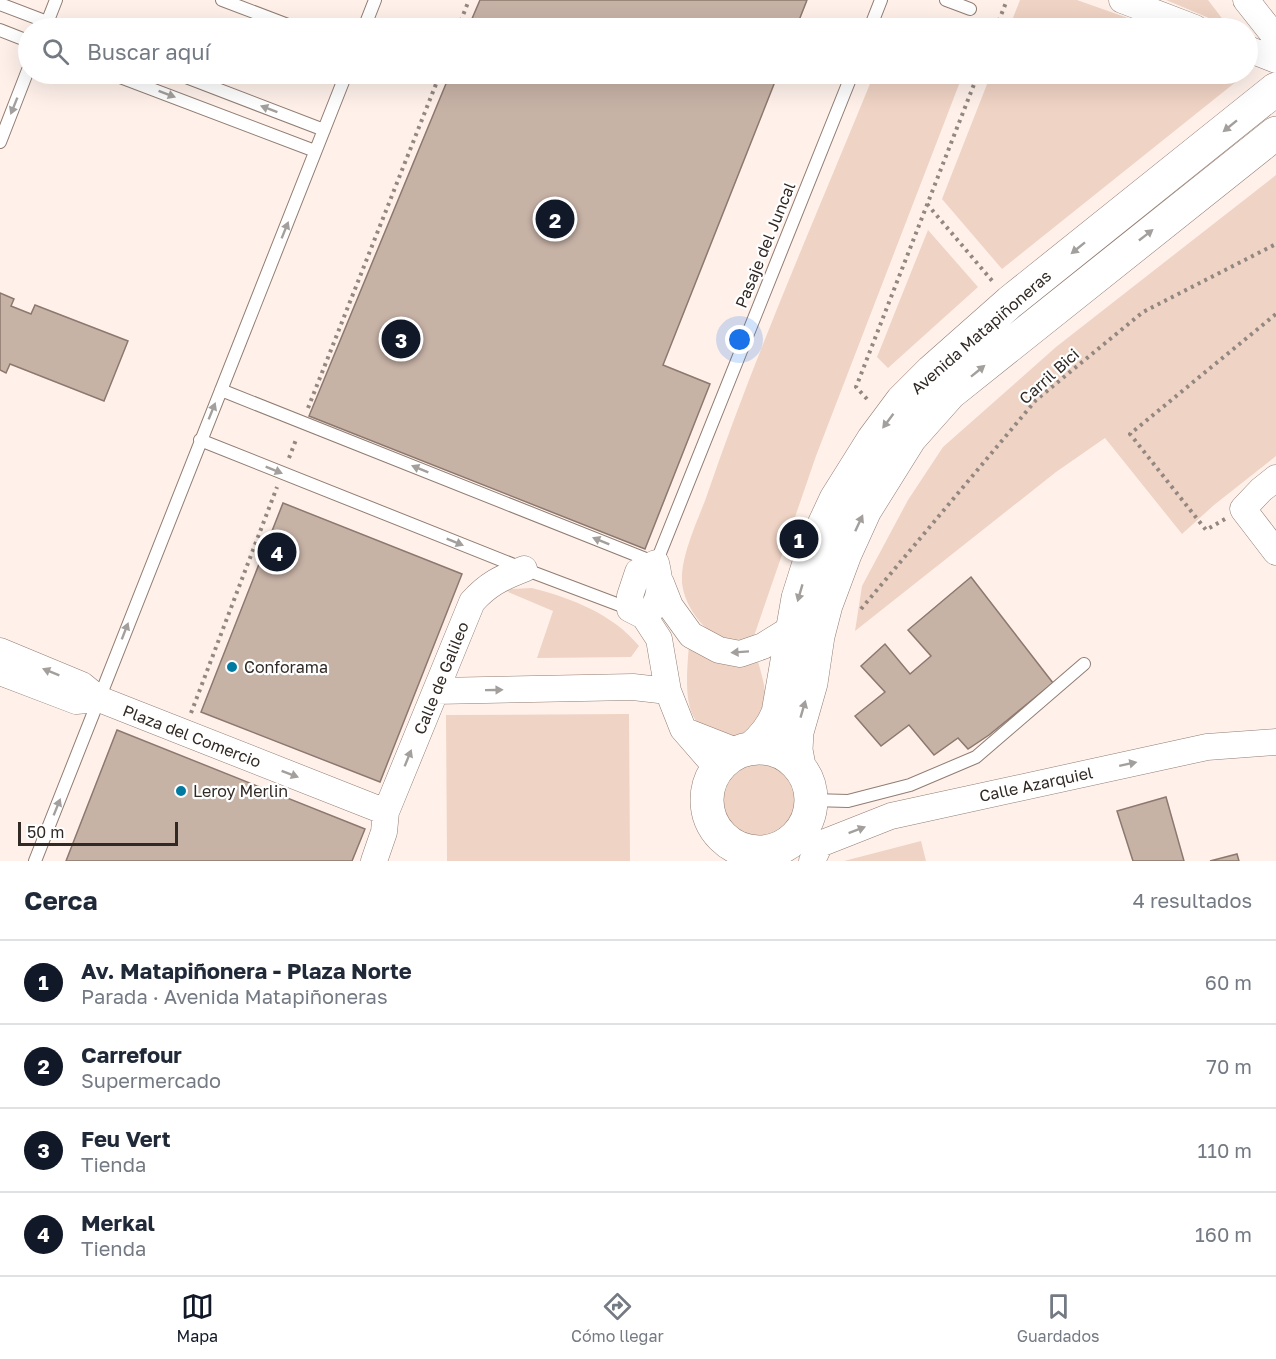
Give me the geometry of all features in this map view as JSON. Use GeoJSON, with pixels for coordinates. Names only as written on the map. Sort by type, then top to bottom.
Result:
{"type":"FeatureCollection","features":[{"type":"Feature","properties":{"kind":"street"},"geometry":{"type":"LineString","coordinates":[[1122,0],[1169,18]]}},
{"type":"Feature","properties":{"kind":"street"},"geometry":{"type":"LineString","coordinates":[[1246,0],[1276,38]]}},
{"type":"Feature","properties":{"kind":"street"},"geometry":{"type":"LineString","coordinates":[[1258,53],[1276,60]]}},
{"type":"Feature","properties":{"kind":"street","name":"Avenida Matapiñoneras"},"geometry":{"type":"LineString","coordinates":[[736,756],[764,738],[773,725],[778,713],[798,598],[815,544],[832,508],[873,440],[902,401],[932,371],[1010,302],[1276,89]]}},
{"type":"Feature","properties":{"kind":"street","name":"Avenida Matapiñoneras"},"geometry":{"type":"LineString","coordinates":[[799,766],[796,750],[797,732],[811,683],[818,636],[826,605],[865,510],[910,438],[950,393],[1276,133]]}},
{"type":"Feature","properties":{"kind":"street"},"geometry":{"type":"LineString","coordinates":[[1276,478],[1261,489],[1243,509],[1276,552]]}},
{"type":"Feature","properties":{"kind":"street","name":"Calle de Galileo"},"geometry":{"type":"LineString","coordinates":[[374,861],[384,832],[386,812],[472,603],[482,591],[498,579],[524,569]]}},
{"type":"Feature","properties":{"kind":"street"},"geometry":{"type":"LineString","coordinates":[[658,573],[653,609],[637,612],[658,639],[668,691],[683,729],[736,756]]}},
{"type":"Feature","properties":{"kind":"street"},"geometry":{"type":"LineString","coordinates":[[658,573],[669,606],[691,635],[719,650],[740,654],[763,646],[792,628]]}},
{"type":"Feature","properties":{"kind":"street","name":"Plaza del Comercio"},"geometry":{"type":"LineString","coordinates":[[0,651],[82,685],[99,699],[386,812]]}},
{"type":"Feature","properties":{"kind":"street","name":"Plaza del Comercio"},"geometry":{"type":"LineString","coordinates":[[0,672],[76,701],[99,699]]}},
{"type":"Feature","properties":{"kind":"street"},"geometry":{"type":"LineString","coordinates":[[436,691],[633,687],[668,691]]}},
{"type":"Feature","properties":{"kind":"street","name":"Calle Azarquiel"},"geometry":{"type":"LineString","coordinates":[[801,853],[891,816],[1207,747],[1276,742]]}},
{"type":"Feature","properties":{"kind":"street"},"geometry":{"type":"LineString","coordinates":[[769,749],[785,755],[799,766],[810,788],[812,801],[810,814],[804,827],[801,853],[785,846],[748,856],[729,843],[717,831],[709,816],[706,800],[709,783],[736,756],[769,749]]}},
{"type":"Feature","properties":{"kind":"street","name":"Calle de Galileo"},"geometry":{"type":"LineString","coordinates":[[356,861],[369,830],[386,812]]}},
{"type":"Feature","properties":{"kind":"lane"},"geometry":{"type":"LineString","coordinates":[[49,18],[56,0]]}},
{"type":"Feature","properties":{"kind":"lane"},"geometry":{"type":"LineString","coordinates":[[222,0],[270,18]]}},
{"type":"Feature","properties":{"kind":"lane"},"geometry":{"type":"LineString","coordinates":[[368,18],[375,0]]}},
{"type":"Feature","properties":{"kind":"lane"},"geometry":{"type":"LineString","coordinates":[[874,18],[881,0]]}},
{"type":"Feature","properties":{"kind":"lane"},"geometry":{"type":"LineString","coordinates":[[946,0],[970,9]]}},
{"type":"Feature","properties":{"kind":"lane"},"geometry":{"type":"LineString","coordinates":[[0,4],[31,18]]}},
{"type":"Feature","properties":{"kind":"lane"},"geometry":{"type":"LineString","coordinates":[[0,30],[18,37]]}},
{"type":"Feature","properties":{"kind":"lane"},"geometry":{"type":"LineString","coordinates":[[0,142],[23,84]]}},
{"type":"Feature","properties":{"kind":"lane"},"geometry":{"type":"LineString","coordinates":[[138,84],[315,152]]}},
{"type":"Feature","properties":{"kind":"lane"},"geometry":{"type":"LineString","coordinates":[[204,84],[324,130]]}},
{"type":"Feature","properties":{"kind":"lane"},"geometry":{"type":"LineString","coordinates":[[35,861],[342,84]]}},
{"type":"Feature","properties":{"kind":"lane","name":"Pasaje del Juncal"},"geometry":{"type":"LineString","coordinates":[[658,573],[848,84]]}},
{"type":"Feature","properties":{"kind":"lane"},"geometry":{"type":"LineString","coordinates":[[221,390],[303,422],[658,573]]}},
{"type":"Feature","properties":{"kind":"lane"},"geometry":{"type":"LineString","coordinates":[[200,440],[637,612]]}},
{"type":"Feature","properties":{"kind":"lane"},"geometry":{"type":"LineString","coordinates":[[812,801],[848,801],[910,785],[976,757],[1084,664]]}},
{"type":"Feature","properties":{"kind":"path"},"geometry":{"type":"LineString","coordinates":[[462,18],[469,0]]}},
{"type":"Feature","properties":{"kind":"path"},"geometry":{"type":"LineString","coordinates":[[1000,18],[1007,0]]}},
{"type":"Feature","properties":{"kind":"path"},"geometry":{"type":"LineString","coordinates":[[180,710],[191,714],[436,84]]}},
{"type":"Feature","properties":{"kind":"path"},"geometry":{"type":"LineString","coordinates":[[867,399],[856,387],[974,84]]}},
{"type":"Feature","properties":{"kind":"path"},"geometry":{"type":"LineString","coordinates":[[927,204],[996,286]]}},
{"type":"Feature","properties":{"kind":"path","name":"Carril Bici"},"geometry":{"type":"LineString","coordinates":[[861,609],[1036,400],[1143,312],[1276,244]]}},
{"type":"Feature","properties":{"kind":"path"},"geometry":{"type":"LineString","coordinates":[[1243,509],[1206,530],[1130,434],[1276,314]]}},
{"type":"Feature","properties":{"kind":"shaded area"},"geometry":{"type":"Polygon","coordinates":[[[1020,0],[1077,0],[1128,18],[1013,18],[1020,0]]]}},
{"type":"Feature","properties":{"kind":"shaded area"},"geometry":{"type":"Polygon","coordinates":[[[1166,0],[1208,0],[1222,18],[1209,18],[1166,0]]]}},
{"type":"Feature","properties":{"kind":"shaded area"},"geometry":{"type":"Polygon","coordinates":[[[870,84],[959,84],[816,456],[753,639],[726,639],[708,630],[688,604],[683,589],[683,568],[693,531],[766,337],[870,84]]]}},
{"type":"Feature","properties":{"kind":"shaded area"},"geometry":{"type":"Polygon","coordinates":[[[987,84],[1233,84],[1002,269],[942,199],[987,84]]]}},
{"type":"Feature","properties":{"kind":"shaded area"},"geometry":{"type":"Polygon","coordinates":[[[1276,175],[1276,456],[1214,505],[1182,534],[1105,438],[1056,472],[855,631],[862,586],[908,500],[943,447],[1056,347],[1276,175]]]}},
{"type":"Feature","properties":{"kind":"shaded area"},"geometry":{"type":"Polygon","coordinates":[[[928,230],[978,287],[888,368],[877,357],[928,230]]]}},
{"type":"Feature","properties":{"kind":"shaded area"},"geometry":{"type":"Polygon","coordinates":[[[532,588],[576,602],[604,616],[629,635],[639,646],[631,657],[537,658],[553,611],[508,592],[510,589],[532,588]]]}},
{"type":"Feature","properties":{"kind":"shaded area"},"geometry":{"type":"Polygon","coordinates":[[[689,643],[757,658],[765,689],[764,713],[757,726],[741,742],[709,731],[695,719],[688,699],[687,687],[689,643]]]}},
{"type":"Feature","properties":{"kind":"shaded area"},"geometry":{"type":"Polygon","coordinates":[[[629,714],[630,861],[447,861],[446,715],[629,714]]]}},
{"type":"Feature","properties":{"kind":"shaded area"},"geometry":{"type":"Polygon","coordinates":[[[758,762],[773,765],[786,773],[794,786],[797,801],[794,816],[786,829],[773,837],[758,840],[743,837],[730,829],[722,816],[719,801],[722,786],[730,773],[743,765],[758,762]]]}},
{"type":"Feature","properties":{"kind":"shaded area"},"geometry":{"type":"Polygon","coordinates":[[[921,841],[926,861],[844,861],[921,841]]]}},
{"type":"Feature","properties":{"kind":"building"},"geometry":{"type":"Polygon","coordinates":[[[480,0],[807,0],[800,18],[472,18],[480,0]]]}},
{"type":"Feature","properties":{"kind":"building"},"geometry":{"type":"Polygon","coordinates":[[[446,84],[774,84],[663,365],[710,384],[645,549],[309,416],[446,84]]]}},
{"type":"Feature","properties":{"kind":"building"},"geometry":{"type":"Polygon","coordinates":[[[0,293],[14,299],[11,306],[31,314],[35,305],[128,341],[104,401],[10,364],[6,373],[0,370],[0,293]]]}},
{"type":"Feature","properties":{"kind":"building"},"geometry":{"type":"Polygon","coordinates":[[[283,503],[462,574],[380,782],[201,712],[283,503]]]}},
{"type":"Feature","properties":{"kind":"building"},"geometry":{"type":"Polygon","coordinates":[[[971,577],[1053,683],[989,735],[968,749],[958,738],[934,755],[909,725],[881,746],[855,716],[885,692],[861,666],[885,644],[910,674],[931,656],[908,630],[971,577]]]}},
{"type":"Feature","properties":{"kind":"building","name":"Leroy Merlin"},"geometry":{"type":"Polygon","coordinates":[[[117,730],[365,829],[352,861],[66,861],[117,730]]]}},
{"type":"Feature","properties":{"kind":"building"},"geometry":{"type":"Polygon","coordinates":[[[1166,797],[1184,861],[1133,861],[1117,811],[1166,797]]]}},
{"type":"Feature","properties":{"kind":"building"},"geometry":{"type":"Polygon","coordinates":[[[1237,854],[1239,861],[1210,861],[1237,854]]]}},
{"type":"Feature","properties":{"kind":"place","name":"Carrefour"},"geometry":{"type":"Point","coordinates":[555,219]}},
{"type":"Feature","properties":{"kind":"place","name":"Feu Vert"},"geometry":{"type":"Point","coordinates":[401,339]}},
{"type":"Feature","properties":{"kind":"place","name":"Av. Matapiñonera - Plaza Norte"},"geometry":{"type":"Point","coordinates":[799,539]}},
{"type":"Feature","properties":{"kind":"place","name":"Merkal"},"geometry":{"type":"Point","coordinates":[277,552]}},
{"type":"Feature","properties":{"kind":"place","name":"Conforama"},"geometry":{"type":"Point","coordinates":[232,667]}},
{"type":"Feature","properties":{"kind":"place","name":"Leroy Merlin"},"geometry":{"type":"Point","coordinates":[181,791]}}]}
